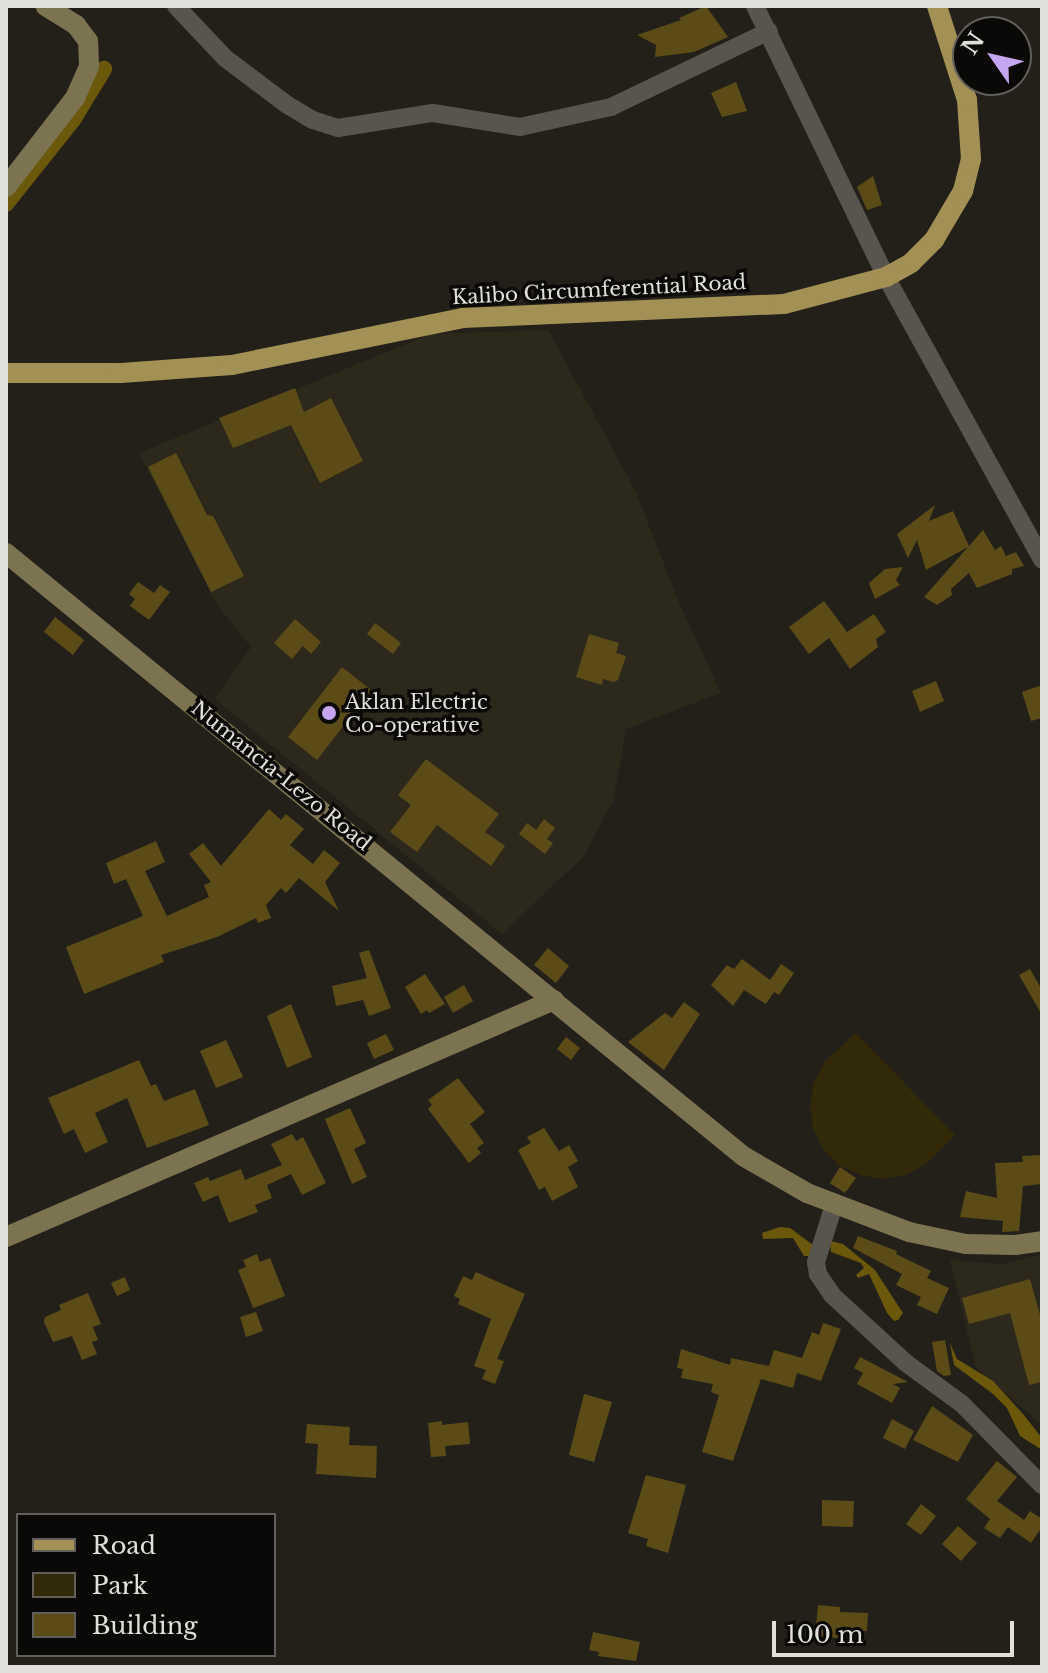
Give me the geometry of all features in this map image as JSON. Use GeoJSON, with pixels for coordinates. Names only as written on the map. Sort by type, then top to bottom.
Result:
{"type":"FeatureCollection","features":[{"type":"Feature","properties":{"kind":"main road"},"geometry":{"type":"LineString","coordinates":[[6,187],[75,98],[89,66],[88,41],[76,25],[46,6]]}},
{"type":"Feature","properties":{"kind":"main road","name":"Kalibo Circumferential Road"},"geometry":{"type":"LineString","coordinates":[[6,373],[121,373],[232,365],[462,318],[784,304],[886,277],[911,263],[934,240],[963,191],[971,159],[967,100],[937,6]]}},
{"type":"Feature","properties":{"kind":"main road","name":"Numancia-Lezo Road"},"geometry":{"type":"LineString","coordinates":[[6,553],[743,1156],[834,1205],[898,1228],[966,1244],[1015,1245],[1042,1241]]}},
{"type":"Feature","properties":{"kind":"main road"},"geometry":{"type":"LineString","coordinates":[[6,1237],[554,1000]]}},
{"type":"Feature","properties":{"kind":"street"},"geometry":{"type":"LineString","coordinates":[[176,6],[225,58],[300,112],[338,128],[433,113],[520,127],[596,111],[658,86],[769,31]]}},
{"type":"Feature","properties":{"kind":"street"},"geometry":{"type":"LineString","coordinates":[[755,6],[886,277],[1042,560]]}},
{"type":"Feature","properties":{"kind":"street"},"geometry":{"type":"LineString","coordinates":[[834,1205],[816,1262],[818,1274],[832,1295],[906,1363],[962,1404],[1042,1485]]}},
{"type":"Feature","properties":{"kind":"shaded area"},"geometry":{"type":"Polygon","coordinates":[[[548,330],[635,490],[680,605],[721,693],[626,729],[613,801],[584,856],[502,934],[215,699],[251,647],[217,605],[139,453],[431,334],[548,330]]]}},
{"type":"Feature","properties":{"kind":"shaded area"},"geometry":{"type":"Polygon","coordinates":[[[780,1227],[790,1228],[813,1245],[811,1256],[804,1256],[793,1238],[763,1239],[762,1233],[780,1227]]]}},
{"type":"Feature","properties":{"kind":"shaded area"},"geometry":{"type":"Polygon","coordinates":[[[830,1241],[843,1244],[875,1270],[903,1313],[898,1320],[894,1321],[887,1313],[869,1274],[858,1278],[856,1275],[864,1268],[861,1263],[831,1252],[830,1241]]]}},
{"type":"Feature","properties":{"kind":"shaded area"},"geometry":{"type":"Polygon","coordinates":[[[1042,1254],[1042,1425],[976,1368],[950,1260],[1003,1264],[1042,1254]]]}},
{"type":"Feature","properties":{"kind":"shaded area"},"geometry":{"type":"Polygon","coordinates":[[[950,1343],[957,1359],[993,1381],[1023,1414],[1042,1438],[1042,1450],[1020,1436],[1007,1408],[993,1394],[954,1365],[950,1343]]]}},
{"type":"Feature","properties":{"kind":"green space"},"geometry":{"type":"Polygon","coordinates":[[[856,1033],[955,1135],[925,1165],[905,1175],[882,1179],[860,1175],[839,1165],[823,1149],[813,1128],[810,1105],[814,1083],[825,1061],[856,1033]]]}},
{"type":"Feature","properties":{"kind":"building"},"geometry":{"type":"Polygon","coordinates":[[[706,6],[728,37],[694,52],[655,57],[656,45],[637,35],[681,20],[679,18],[706,6]]]}},
{"type":"Feature","properties":{"kind":"building"},"geometry":{"type":"Polygon","coordinates":[[[736,82],[747,111],[722,117],[711,93],[736,82]]]}},
{"type":"Feature","properties":{"kind":"building"},"geometry":{"type":"Polygon","coordinates":[[[873,176],[882,205],[867,210],[857,187],[873,176]]]}},
{"type":"Feature","properties":{"kind":"building"},"geometry":{"type":"Polygon","coordinates":[[[295,388],[304,412],[331,398],[363,461],[320,483],[291,425],[233,448],[219,418],[295,388]]]}},
{"type":"Feature","properties":{"kind":"building"},"geometry":{"type":"Polygon","coordinates":[[[176,453],[207,515],[213,516],[244,576],[211,592],[148,467],[176,453]]]}},
{"type":"Feature","properties":{"kind":"building"},"geometry":{"type":"Polygon","coordinates":[[[935,505],[929,521],[953,511],[969,546],[983,530],[995,550],[1001,546],[1006,556],[1016,552],[1024,566],[977,588],[969,573],[951,589],[952,595],[937,605],[924,597],[968,547],[926,570],[917,540],[908,558],[897,534],[935,505]]]}},
{"type":"Feature","properties":{"kind":"building"},"geometry":{"type":"Polygon","coordinates":[[[903,567],[896,580],[900,585],[875,599],[869,583],[885,569],[903,567]]]}},
{"type":"Feature","properties":{"kind":"building"},"geometry":{"type":"Polygon","coordinates":[[[138,582],[154,593],[160,585],[170,592],[149,620],[130,606],[135,599],[129,594],[138,582]]]}},
{"type":"Feature","properties":{"kind":"building"},"geometry":{"type":"Polygon","coordinates":[[[824,601],[847,632],[874,614],[886,632],[876,639],[878,647],[850,669],[829,638],[809,654],[789,627],[824,601]]]}},
{"type":"Feature","properties":{"kind":"building"},"geometry":{"type":"Polygon","coordinates":[[[55,617],[84,640],[73,655],[44,632],[55,617]]]}},
{"type":"Feature","properties":{"kind":"building"},"geometry":{"type":"Polygon","coordinates":[[[295,619],[321,642],[311,654],[303,646],[292,659],[274,643],[295,619]]]}},
{"type":"Feature","properties":{"kind":"building"},"geometry":{"type":"Polygon","coordinates":[[[375,623],[401,643],[393,654],[367,634],[375,623]]]}},
{"type":"Feature","properties":{"kind":"building"},"geometry":{"type":"Polygon","coordinates":[[[589,634],[619,643],[616,653],[626,656],[618,680],[603,679],[602,685],[576,677],[589,634]]]}},
{"type":"Feature","properties":{"kind":"building","name":"Aklan Electric Co-operative"},"geometry":{"type":"Polygon","coordinates":[[[342,667],[371,690],[317,760],[288,737],[342,667]]]}},
{"type":"Feature","properties":{"kind":"building"},"geometry":{"type":"Polygon","coordinates":[[[936,681],[944,701],[920,712],[912,691],[936,681]]]}},
{"type":"Feature","properties":{"kind":"building"},"geometry":{"type":"Polygon","coordinates":[[[1042,685],[1042,718],[1031,721],[1022,692],[1042,685]]]}},
{"type":"Feature","properties":{"kind":"building"},"geometry":{"type":"Polygon","coordinates":[[[426,759],[499,814],[485,832],[505,846],[491,866],[437,825],[417,852],[390,832],[411,805],[398,795],[426,759]]]}},
{"type":"Feature","properties":{"kind":"building"},"geometry":{"type":"Polygon","coordinates":[[[269,809],[281,820],[286,814],[304,829],[290,845],[313,864],[324,850],[340,863],[325,882],[339,911],[299,878],[286,893],[281,888],[266,905],[271,918],[258,923],[256,918],[217,937],[161,955],[164,962],[84,994],[66,947],[143,916],[126,879],[114,884],[106,863],[156,841],[165,862],[145,871],[167,916],[209,897],[204,885],[211,882],[189,854],[203,843],[221,866],[269,809]]]}},
{"type":"Feature","properties":{"kind":"building"},"geometry":{"type":"Polygon","coordinates":[[[544,819],[555,828],[547,839],[553,843],[545,854],[519,834],[527,823],[536,830],[544,819]]]}},
{"type":"Feature","properties":{"kind":"building"},"geometry":{"type":"Polygon","coordinates":[[[548,948],[569,966],[556,983],[534,965],[548,948]]]}},
{"type":"Feature","properties":{"kind":"building"},"geometry":{"type":"Polygon","coordinates":[[[369,950],[391,1008],[369,1016],[363,1000],[336,1006],[332,986],[367,978],[359,953],[369,950]]]}},
{"type":"Feature","properties":{"kind":"building"},"geometry":{"type":"Polygon","coordinates":[[[742,959],[770,980],[781,964],[794,973],[779,995],[774,992],[766,1004],[744,990],[733,1006],[711,985],[727,965],[734,969],[742,959]]]}},
{"type":"Feature","properties":{"kind":"building"},"geometry":{"type":"Polygon","coordinates":[[[1030,969],[1042,990],[1042,1015],[1019,975],[1030,969]]]}},
{"type":"Feature","properties":{"kind":"building"},"geometry":{"type":"Polygon","coordinates":[[[425,974],[445,1004],[421,1014],[405,987],[425,974]]]}},
{"type":"Feature","properties":{"kind":"building"},"geometry":{"type":"Polygon","coordinates":[[[464,985],[473,1001],[453,1013],[444,997],[464,985]]]}},
{"type":"Feature","properties":{"kind":"building"},"geometry":{"type":"Polygon","coordinates":[[[684,1002],[700,1014],[664,1070],[628,1042],[665,1013],[672,1018],[684,1002]]]}},
{"type":"Feature","properties":{"kind":"building"},"geometry":{"type":"Polygon","coordinates":[[[291,1004],[312,1057],[287,1068],[267,1016],[291,1004]]]}},
{"type":"Feature","properties":{"kind":"building"},"geometry":{"type":"Polygon","coordinates":[[[386,1034],[394,1050],[374,1059],[367,1043],[386,1034]]]}},
{"type":"Feature","properties":{"kind":"building"},"geometry":{"type":"Polygon","coordinates":[[[566,1037],[580,1048],[571,1060],[557,1049],[566,1037]]]}},
{"type":"Feature","properties":{"kind":"building"},"geometry":{"type":"Polygon","coordinates":[[[226,1040],[243,1077],[216,1088],[200,1051],[226,1040]]]}},
{"type":"Feature","properties":{"kind":"building"},"geometry":{"type":"Polygon","coordinates":[[[139,1060],[151,1086],[156,1084],[164,1101],[195,1089],[209,1125],[147,1148],[127,1098],[95,1113],[108,1142],[85,1153],[74,1129],[64,1134],[48,1098],[139,1060]]]}},
{"type":"Feature","properties":{"kind":"building"},"geometry":{"type":"Polygon","coordinates":[[[458,1078],[485,1112],[470,1124],[484,1143],[477,1148],[481,1153],[469,1163],[428,1109],[432,1105],[428,1100],[458,1078]]]}},
{"type":"Feature","properties":{"kind":"building"},"geometry":{"type":"Polygon","coordinates":[[[350,1108],[366,1143],[354,1149],[367,1177],[352,1184],[325,1119],[350,1108]]]}},
{"type":"Feature","properties":{"kind":"building"},"geometry":{"type":"Polygon","coordinates":[[[544,1128],[559,1151],[569,1145],[578,1161],[568,1167],[578,1187],[552,1201],[545,1187],[539,1190],[518,1150],[531,1143],[527,1137],[544,1128]]]}},
{"type":"Feature","properties":{"kind":"building"},"geometry":{"type":"Polygon","coordinates":[[[292,1134],[296,1141],[303,1137],[326,1183],[302,1195],[291,1174],[267,1185],[272,1198],[255,1205],[258,1212],[229,1223],[218,1195],[203,1202],[194,1183],[208,1177],[210,1181],[241,1169],[245,1180],[282,1165],[271,1144],[292,1134]]]}},
{"type":"Feature","properties":{"kind":"building"},"geometry":{"type":"Polygon","coordinates":[[[1042,1155],[1042,1184],[1023,1186],[1019,1231],[1002,1232],[1003,1221],[960,1217],[966,1191],[997,1198],[995,1163],[1023,1162],[1022,1156],[1042,1155]]]}},
{"type":"Feature","properties":{"kind":"building"},"geometry":{"type":"Polygon","coordinates":[[[840,1167],[856,1178],[845,1193],[830,1183],[840,1167]]]}},
{"type":"Feature","properties":{"kind":"building"},"geometry":{"type":"Polygon","coordinates":[[[858,1236],[897,1251],[896,1254],[931,1271],[927,1278],[949,1288],[937,1314],[917,1305],[921,1297],[896,1285],[902,1274],[853,1248],[858,1236]]]}},
{"type":"Feature","properties":{"kind":"building"},"geometry":{"type":"Polygon","coordinates":[[[257,1254],[260,1262],[270,1258],[285,1296],[253,1308],[238,1270],[246,1267],[243,1260],[257,1254]]]}},
{"type":"Feature","properties":{"kind":"building"},"geometry":{"type":"Polygon","coordinates":[[[476,1272],[525,1294],[497,1359],[504,1361],[495,1384],[482,1379],[486,1370],[474,1366],[491,1319],[458,1304],[460,1299],[454,1296],[463,1276],[472,1280],[476,1272]]]}},
{"type":"Feature","properties":{"kind":"building"},"geometry":{"type":"Polygon","coordinates":[[[125,1277],[130,1290],[117,1296],[111,1283],[125,1277]]]}},
{"type":"Feature","properties":{"kind":"building"},"geometry":{"type":"Polygon","coordinates":[[[1030,1279],[1042,1322],[1042,1382],[1029,1385],[1010,1313],[969,1324],[962,1298],[1030,1279]]]}},
{"type":"Feature","properties":{"kind":"building"},"geometry":{"type":"Polygon","coordinates":[[[88,1293],[101,1324],[93,1327],[98,1340],[92,1342],[97,1354],[82,1360],[72,1336],[53,1342],[44,1322],[45,1317],[61,1310],[59,1305],[88,1293]]]}},
{"type":"Feature","properties":{"kind":"building"},"geometry":{"type":"Polygon","coordinates":[[[256,1312],[263,1331],[246,1337],[240,1317],[256,1312]]]}},
{"type":"Feature","properties":{"kind":"building"},"geometry":{"type":"Polygon","coordinates":[[[823,1323],[841,1329],[821,1381],[797,1373],[793,1388],[761,1379],[733,1461],[702,1452],[719,1395],[711,1392],[713,1384],[681,1378],[683,1369],[677,1368],[681,1349],[730,1365],[731,1358],[769,1366],[774,1350],[802,1358],[812,1332],[819,1335],[823,1323]]]}},
{"type":"Feature","properties":{"kind":"building"},"geometry":{"type":"Polygon","coordinates":[[[945,1340],[951,1375],[944,1376],[937,1371],[932,1342],[945,1340]]]}},
{"type":"Feature","properties":{"kind":"building"},"geometry":{"type":"Polygon","coordinates":[[[860,1357],[908,1382],[893,1384],[900,1388],[892,1403],[857,1384],[863,1373],[854,1368],[860,1357]]]}},
{"type":"Feature","properties":{"kind":"building"},"geometry":{"type":"Polygon","coordinates":[[[584,1394],[612,1402],[594,1462],[569,1455],[584,1394]]]}},
{"type":"Feature","properties":{"kind":"building"},"geometry":{"type":"Polygon","coordinates":[[[932,1406],[973,1435],[958,1462],[913,1440],[932,1406]]]}},
{"type":"Feature","properties":{"kind":"building"},"geometry":{"type":"Polygon","coordinates":[[[892,1419],[914,1431],[905,1449],[883,1438],[892,1419]]]}},
{"type":"Feature","properties":{"kind":"building"},"geometry":{"type":"Polygon","coordinates":[[[442,1421],[442,1425],[468,1422],[470,1444],[445,1446],[446,1456],[431,1457],[428,1423],[442,1421]]]}},
{"type":"Feature","properties":{"kind":"building"},"geometry":{"type":"Polygon","coordinates":[[[307,1424],[350,1427],[349,1445],[377,1446],[376,1478],[316,1474],[318,1444],[305,1443],[307,1424]]]}},
{"type":"Feature","properties":{"kind":"building"},"geometry":{"type":"Polygon","coordinates":[[[997,1461],[1017,1477],[997,1501],[1024,1520],[1030,1511],[1042,1519],[1042,1527],[1031,1543],[1008,1527],[1000,1538],[984,1528],[990,1519],[966,1499],[997,1461]]]}},
{"type":"Feature","properties":{"kind":"building"},"geometry":{"type":"Polygon","coordinates":[[[646,1475],[686,1485],[668,1553],[646,1546],[648,1539],[628,1533],[646,1475]]]}},
{"type":"Feature","properties":{"kind":"building"},"geometry":{"type":"Polygon","coordinates":[[[822,1500],[854,1501],[853,1527],[822,1526],[822,1500]]]}},
{"type":"Feature","properties":{"kind":"building"},"geometry":{"type":"Polygon","coordinates":[[[921,1504],[936,1516],[921,1535],[906,1524],[921,1504]]]}},
{"type":"Feature","properties":{"kind":"building"},"geometry":{"type":"Polygon","coordinates":[[[958,1526],[977,1543],[961,1561],[942,1544],[958,1526]]]}},
{"type":"Feature","properties":{"kind":"building"},"geometry":{"type":"Polygon","coordinates":[[[818,1605],[840,1607],[840,1612],[868,1613],[867,1631],[838,1630],[838,1638],[815,1636],[818,1605]]]}},
{"type":"Feature","properties":{"kind":"building"},"geometry":{"type":"Polygon","coordinates":[[[593,1632],[640,1642],[636,1661],[598,1656],[599,1652],[589,1650],[593,1632]]]}},
{"type":"Feature","properties":{"kind":"waterway"},"geometry":{"type":"LineString","coordinates":[[6,204],[73,120],[104,69]]}},
{"type":"Feature","properties":{"kind":"place","name":"Aklan Electric Co-operative"},"geometry":{"type":"Point","coordinates":[329,713]}}]}
